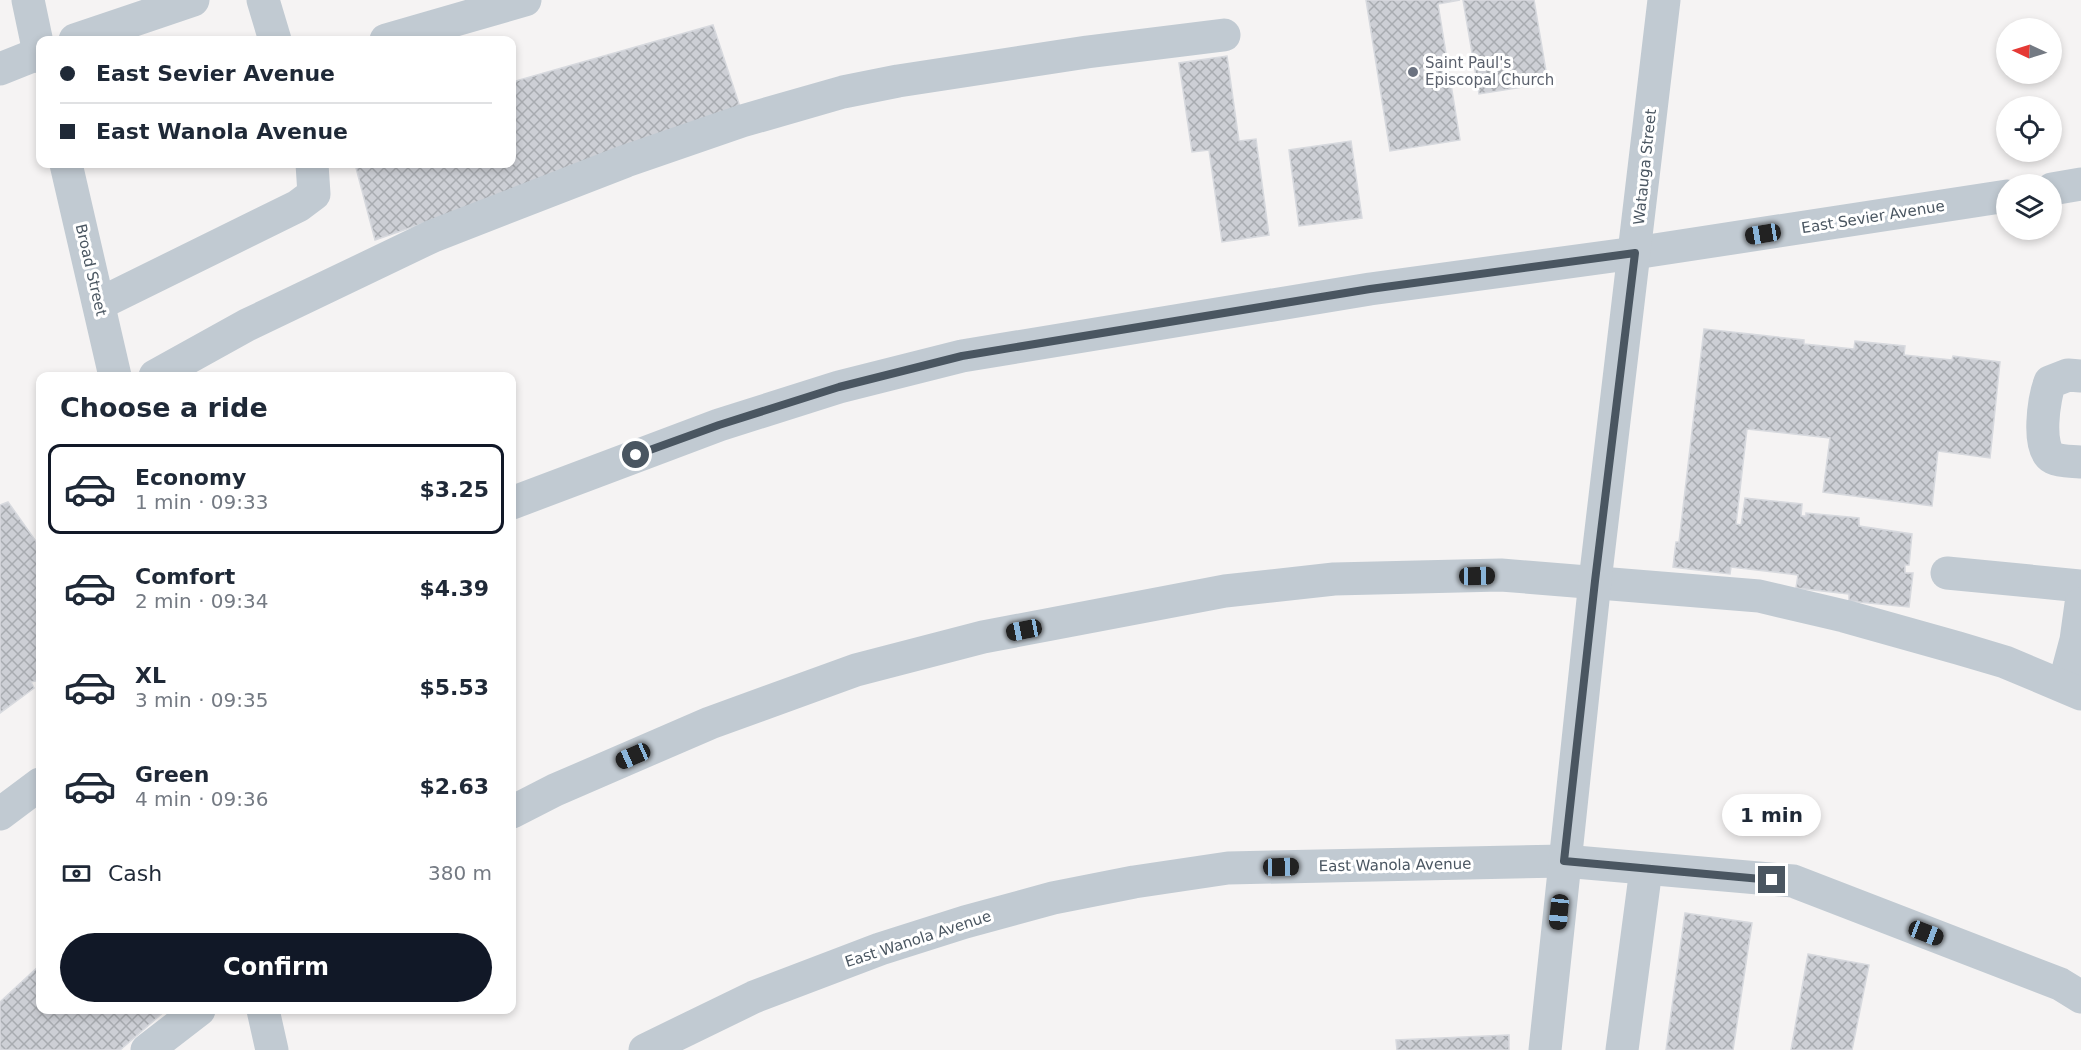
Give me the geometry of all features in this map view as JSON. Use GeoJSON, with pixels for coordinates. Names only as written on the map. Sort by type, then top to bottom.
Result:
{"type":"FeatureCollection","features":[{"type":"Feature","properties":{"kind":"street"},"geometry":{"type":"LineString","coordinates":[[28,0],[36,37]]}},
{"type":"Feature","properties":{"kind":"street"},"geometry":{"type":"LineString","coordinates":[[81,36],[122,11],[193,0]]}},
{"type":"Feature","properties":{"kind":"street"},"geometry":{"type":"LineString","coordinates":[[263,0],[274,36]]}},
{"type":"Feature","properties":{"kind":"street"},"geometry":{"type":"LineString","coordinates":[[400,36],[525,0]]}},
{"type":"Feature","properties":{"kind":"street","name":"Watauga Street"},"geometry":{"type":"LineString","coordinates":[[1545,1050],[1595,581],[1664,0]]}},
{"type":"Feature","properties":{"kind":"street"},"geometry":{"type":"LineString","coordinates":[[162,372],[247,325],[433,236],[626,161],[742,121],[843,92],[898,81],[1088,52],[1224,35]]}},
{"type":"Feature","properties":{"kind":"street"},"geometry":{"type":"LineString","coordinates":[[0,69],[36,56]]}},
{"type":"Feature","properties":{"kind":"street","name":"Broad Street"},"geometry":{"type":"LineString","coordinates":[[67,168],[114,372]]}},
{"type":"Feature","properties":{"kind":"street"},"geometry":{"type":"LineString","coordinates":[[99,304],[298,206],[314,194],[312,168]]}},
{"type":"Feature","properties":{"kind":"street"},"geometry":{"type":"LineString","coordinates":[[2062,187],[2081,184]]}},
{"type":"Feature","properties":{"kind":"street","name":"East Sevier Avenue"},"geometry":{"type":"LineString","coordinates":[[516,501],[719,425],[839,387],[962,356],[1370,289],[1635,253],[1996,198]]}},
{"type":"Feature","properties":{"kind":"street"},"geometry":{"type":"LineString","coordinates":[[2081,376],[2068,375],[2050,382],[2046,393],[2043,439],[2043,447],[2053,458],[2081,462]]}},
{"type":"Feature","properties":{"kind":"street"},"geometry":{"type":"LineString","coordinates":[[1947,573],[2081,586]]}},
{"type":"Feature","properties":{"kind":"street"},"geometry":{"type":"LineString","coordinates":[[516,810],[555,790],[710,723],[856,670],[983,637],[1225,591],[1334,579],[1501,575],[1759,596],[1902,631],[2005,662],[2073,689],[2081,604]]}},
{"type":"Feature","properties":{"kind":"street"},"geometry":{"type":"LineString","coordinates":[[0,814],[36,787]]}},
{"type":"Feature","properties":{"kind":"street","name":"East Wanola Avenue"},"geometry":{"type":"LineString","coordinates":[[645,1050],[754,997],[880,949],[1053,898],[1134,882],[1228,868],[1564,861],[1793,881],[2060,984],[2081,997]]}},
{"type":"Feature","properties":{"kind":"street"},"geometry":{"type":"LineString","coordinates":[[1622,1050],[1646,869]]}},
{"type":"Feature","properties":{"kind":"street"},"geometry":{"type":"LineString","coordinates":[[147,1050],[194,1014]]}},
{"type":"Feature","properties":{"kind":"street"},"geometry":{"type":"LineString","coordinates":[[264,1014],[272,1050]]}},
{"type":"Feature","properties":{"kind":"building","name":"Saint Paul's Episcopal Church"},"geometry":{"type":"Polygon","coordinates":[[[1366,0],[1460,0],[1438,4],[1460,140],[1390,151],[1366,0]]]}},
{"type":"Feature","properties":{"kind":"building","name":"Saint Paul's Episcopal Church"},"geometry":{"type":"Polygon","coordinates":[[[1463,0],[1534,0],[1548,83],[1479,94],[1463,0]]]}},
{"type":"Feature","properties":{"kind":"building"},"geometry":{"type":"Polygon","coordinates":[[[713,25],[742,113],[375,240],[356,168],[516,168],[516,81],[713,25]]]}},
{"type":"Feature","properties":{"kind":"building"},"geometry":{"type":"Polygon","coordinates":[[[1227,56],[1239,141],[1256,139],[1269,235],[1222,242],[1209,150],[1192,152],[1179,63],[1227,56]]]}},
{"type":"Feature","properties":{"kind":"building"},"geometry":{"type":"Polygon","coordinates":[[[1351,141],[1362,218],[1299,226],[1289,150],[1351,141]]]}},
{"type":"Feature","properties":{"kind":"building"},"geometry":{"type":"Polygon","coordinates":[[[1704,329],[1804,340],[1804,344],[1854,349],[1855,341],[1905,346],[1904,355],[1952,360],[1953,356],[2000,362],[1990,458],[1938,451],[1932,506],[1823,492],[1830,438],[1747,429],[1736,524],[1741,525],[1745,498],[1802,504],[1801,516],[1806,516],[1806,513],[1859,518],[1859,526],[1912,534],[1909,565],[1905,565],[1905,573],[1913,573],[1909,607],[1849,601],[1849,594],[1796,588],[1798,575],[1731,567],[1730,574],[1673,567],[1676,542],[1679,542],[1704,329]]]}},
{"type":"Feature","properties":{"kind":"building"},"geometry":{"type":"Polygon","coordinates":[[[8,502],[36,541],[36,681],[31,682],[34,688],[0,713],[0,505],[8,502]]]}},
{"type":"Feature","properties":{"kind":"building"},"geometry":{"type":"Polygon","coordinates":[[[1685,913],[1752,923],[1733,1050],[1666,1050],[1685,913]]]}},
{"type":"Feature","properties":{"kind":"building"},"geometry":{"type":"Polygon","coordinates":[[[1808,954],[1869,965],[1852,1050],[1791,1050],[1808,954]]]}},
{"type":"Feature","properties":{"kind":"building"},"geometry":{"type":"Polygon","coordinates":[[[36,969],[36,1014],[161,1014],[120,1050],[0,1050],[0,1002],[36,969]]]}},
{"type":"Feature","properties":{"kind":"building"},"geometry":{"type":"Polygon","coordinates":[[[1509,1035],[1509,1050],[1397,1050],[1396,1040],[1509,1035]]]}},
{"type":"Feature","properties":{"kind":"place","name":"Saint Paul's Episcopal Church"},"geometry":{"type":"Point","coordinates":[1413,72]}},
{"type":"Feature","properties":{"kind":"route"},"geometry":{"type":"LineString","coordinates":[[636,455],[719,425],[839,387],[962,356],[1370,289],[1635,253],[1564,861],[1772,880]]}}]}
